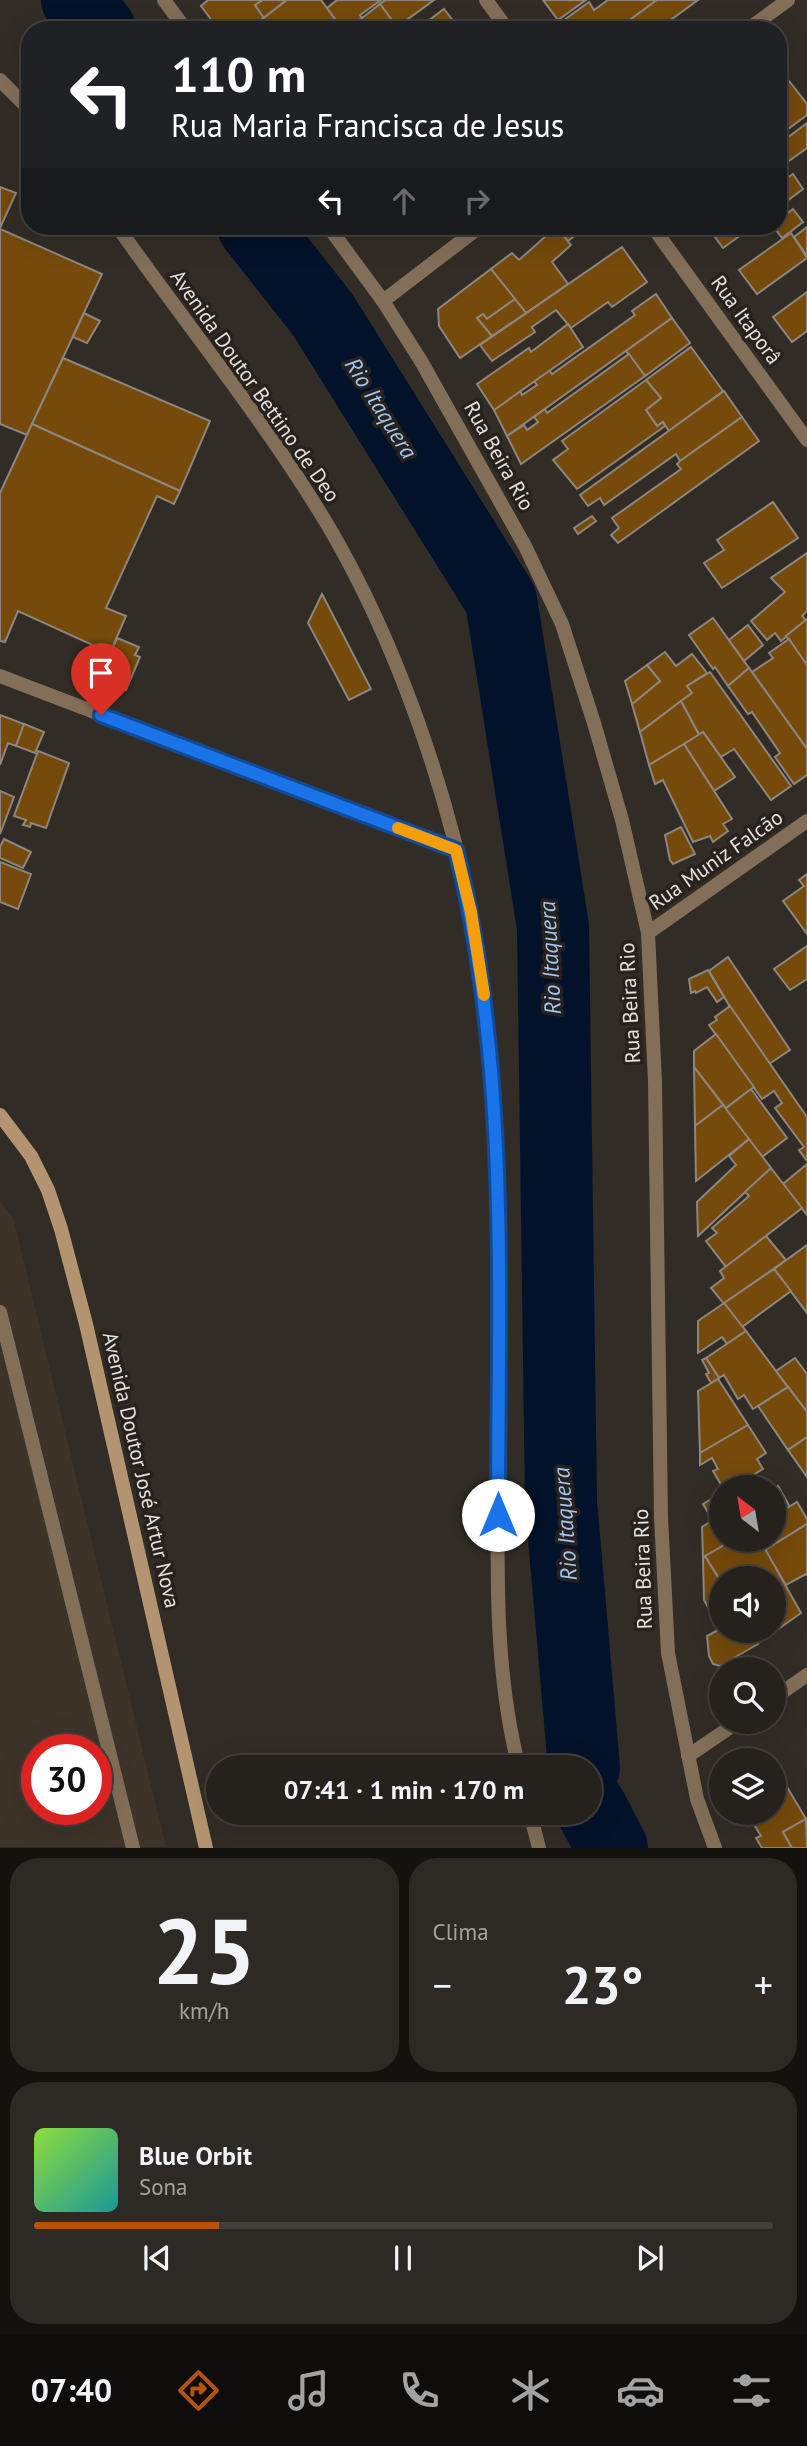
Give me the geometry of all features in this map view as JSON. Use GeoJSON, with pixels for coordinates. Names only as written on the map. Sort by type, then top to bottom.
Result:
{"type":"FeatureCollection","features":[{"type":"Feature","properties":{"kind":"main road","name":"Avenida Doutor José Artur Nova"},"geometry":{"type":"LineString","coordinates":[[0,1115],[31,1156],[48,1190],[61,1229],[86,1324],[206,1847]]}},
{"type":"Feature","properties":{"kind":"street"},"geometry":{"type":"LineString","coordinates":[[164,0],[179,21]]}},
{"type":"Feature","properties":{"kind":"street"},"geometry":{"type":"LineString","coordinates":[[486,0],[501,21]]}},
{"type":"Feature","properties":{"kind":"street"},"geometry":{"type":"LineString","coordinates":[[759,21],[788,0]]}},
{"type":"Feature","properties":{"kind":"street"},"geometry":{"type":"LineString","coordinates":[[0,80],[21,101]]}},
{"type":"Feature","properties":{"kind":"street","name":"Avenida Doutor Bettino de Deo"},"geometry":{"type":"LineString","coordinates":[[124,235],[234,384],[329,528],[370,605],[408,696],[442,795],[471,912],[483,990],[492,1089],[498,1333],[497,1567],[503,1684],[517,1755]]}},
{"type":"Feature","properties":{"kind":"street","name":"Rua Beira Rio"},"geometry":{"type":"LineString","coordinates":[[335,235],[383,301],[475,454],[525,547],[562,624],[622,820],[648,933],[655,1082],[661,1517],[668,1653],[697,1799],[715,1847]]}},
{"type":"Feature","properties":{"kind":"street"},"geometry":{"type":"LineString","coordinates":[[383,301],[469,235]]}},
{"type":"Feature","properties":{"kind":"street","name":"Rua Itaporâ"},"geometry":{"type":"LineString","coordinates":[[659,235],[807,440]]}},
{"type":"Feature","properties":{"kind":"street"},"geometry":{"type":"LineString","coordinates":[[0,676],[456,850]]}},
{"type":"Feature","properties":{"kind":"street","name":"Rua Muniz Falcão"},"geometry":{"type":"LineString","coordinates":[[648,933],[807,821]]}},
{"type":"Feature","properties":{"kind":"street"},"geometry":{"type":"LineString","coordinates":[[0,1312],[133,1847]]}},
{"type":"Feature","properties":{"kind":"street"},"geometry":{"type":"LineString","coordinates":[[786,1690],[807,1675]]}},
{"type":"Feature","properties":{"kind":"street"},"geometry":{"type":"LineString","coordinates":[[688,1756],[720,1734]]}},
{"type":"Feature","properties":{"kind":"street"},"geometry":{"type":"LineString","coordinates":[[533,1825],[538,1847]]}},
{"type":"Feature","properties":{"kind":"shaded area"},"geometry":{"type":"Polygon","coordinates":[[[0,1202],[13,1217],[166,1847],[0,1847],[0,1202]]]}},
{"type":"Feature","properties":{"kind":"building"},"geometry":{"type":"Polygon","coordinates":[[[208,0],[263,0],[255,5],[264,18],[260,21],[212,21],[201,6],[208,0]]]}},
{"type":"Feature","properties":{"kind":"building"},"geometry":{"type":"Polygon","coordinates":[[[263,0],[285,1],[264,18],[255,5],[263,0]]]}},
{"type":"Feature","properties":{"kind":"building"},"geometry":{"type":"Polygon","coordinates":[[[287,0],[321,0],[336,21],[260,21],[287,0]]]}},
{"type":"Feature","properties":{"kind":"building"},"geometry":{"type":"Polygon","coordinates":[[[337,0],[381,0],[360,15],[362,18],[358,21],[336,21],[327,8],[337,0]]]}},
{"type":"Feature","properties":{"kind":"building"},"geometry":{"type":"Polygon","coordinates":[[[385,0],[434,0],[405,21],[393,21],[380,4],[385,0]]]}},
{"type":"Feature","properties":{"kind":"building"},"geometry":{"type":"Polygon","coordinates":[[[543,0],[586,0],[558,20],[543,0]]]}},
{"type":"Feature","properties":{"kind":"building"},"geometry":{"type":"Polygon","coordinates":[[[608,0],[657,0],[628,21],[563,21],[589,2],[594,10],[608,0]]]}},
{"type":"Feature","properties":{"kind":"building"},"geometry":{"type":"Polygon","coordinates":[[[657,0],[698,0],[669,21],[628,21],[657,0]]]}},
{"type":"Feature","properties":{"kind":"building"},"geometry":{"type":"Polygon","coordinates":[[[380,4],[392,21],[358,21],[380,4]]]}},
{"type":"Feature","properties":{"kind":"building"},"geometry":{"type":"Polygon","coordinates":[[[444,9],[453,21],[428,21],[444,9]]]}},
{"type":"Feature","properties":{"kind":"building"},"geometry":{"type":"Polygon","coordinates":[[[787,78],[807,104],[807,115],[787,130],[787,78]]]}},
{"type":"Feature","properties":{"kind":"building"},"geometry":{"type":"Polygon","coordinates":[[[807,123],[807,148],[787,162],[787,138],[807,123]]]}},
{"type":"Feature","properties":{"kind":"building"},"geometry":{"type":"Polygon","coordinates":[[[793,174],[803,189],[787,201],[787,178],[793,174]]]}},
{"type":"Feature","properties":{"kind":"building"},"geometry":{"type":"Polygon","coordinates":[[[0,187],[16,193],[0,228],[0,187]]]}},
{"type":"Feature","properties":{"kind":"building"},"geometry":{"type":"Polygon","coordinates":[[[793,209],[803,222],[787,234],[787,214],[793,209]]]}},
{"type":"Feature","properties":{"kind":"building"},"geometry":{"type":"Polygon","coordinates":[[[807,227],[807,256],[794,237],[807,227]]]}},
{"type":"Feature","properties":{"kind":"building"},"geometry":{"type":"Polygon","coordinates":[[[0,229],[102,274],[27,435],[0,424],[0,229]]]}},
{"type":"Feature","properties":{"kind":"building"},"geometry":{"type":"Polygon","coordinates":[[[791,233],[807,258],[757,294],[739,270],[791,233]]]}},
{"type":"Feature","properties":{"kind":"building"},"geometry":{"type":"Polygon","coordinates":[[[547,235],[563,235],[571,245],[552,262],[568,284],[526,313],[491,269],[512,253],[519,260],[547,235]]]}},
{"type":"Feature","properties":{"kind":"building"},"geometry":{"type":"Polygon","coordinates":[[[563,235],[575,235],[568,241],[563,235]]]}},
{"type":"Feature","properties":{"kind":"building"},"geometry":{"type":"Polygon","coordinates":[[[714,235],[741,235],[723,248],[714,235]]]}},
{"type":"Feature","properties":{"kind":"building"},"geometry":{"type":"Polygon","coordinates":[[[622,247],[647,282],[612,307],[608,302],[571,328],[556,310],[532,327],[535,332],[492,361],[480,345],[622,247]]]}},
{"type":"Feature","properties":{"kind":"building"},"geometry":{"type":"Polygon","coordinates":[[[491,269],[515,299],[487,319],[483,314],[477,318],[492,336],[460,358],[439,326],[438,309],[491,269]]]}},
{"type":"Feature","properties":{"kind":"building"},"geometry":{"type":"Polygon","coordinates":[[[807,292],[807,331],[792,342],[773,317],[807,292]]]}},
{"type":"Feature","properties":{"kind":"building"},"geometry":{"type":"Polygon","coordinates":[[[656,294],[672,318],[507,436],[494,410],[520,391],[522,395],[537,385],[534,381],[549,370],[552,374],[635,315],[632,311],[656,294]]]}},
{"type":"Feature","properties":{"kind":"building"},"geometry":{"type":"Polygon","coordinates":[[[515,299],[526,313],[492,336],[477,318],[483,314],[487,319],[515,299]]]}},
{"type":"Feature","properties":{"kind":"building"},"geometry":{"type":"Polygon","coordinates":[[[84,313],[100,321],[87,343],[73,337],[84,313]]]}},
{"type":"Feature","properties":{"kind":"building"},"geometry":{"type":"Polygon","coordinates":[[[672,318],[690,343],[645,376],[626,351],[672,318]]]}},
{"type":"Feature","properties":{"kind":"building"},"geometry":{"type":"Polygon","coordinates":[[[568,324],[583,347],[494,410],[477,384],[529,348],[531,352],[568,324]]]}},
{"type":"Feature","properties":{"kind":"building"},"geometry":{"type":"Polygon","coordinates":[[[691,347],[723,391],[669,431],[663,422],[657,426],[646,410],[661,398],[646,380],[691,347]]]}},
{"type":"Feature","properties":{"kind":"building"},"geometry":{"type":"Polygon","coordinates":[[[629,354],[645,376],[521,464],[507,436],[524,425],[527,430],[538,422],[534,417],[545,409],[547,413],[629,354]]]}},
{"type":"Feature","properties":{"kind":"building"},"geometry":{"type":"Polygon","coordinates":[[[63,358],[210,421],[180,491],[32,424],[63,358]]]}},
{"type":"Feature","properties":{"kind":"building"},"geometry":{"type":"Polygon","coordinates":[[[646,380],[661,398],[646,410],[657,426],[663,422],[665,426],[577,489],[553,460],[568,449],[562,441],[646,380]]]}},
{"type":"Feature","properties":{"kind":"building"},"geometry":{"type":"Polygon","coordinates":[[[724,391],[742,417],[680,461],[676,454],[604,505],[600,498],[588,506],[580,495],[724,391]]]}},
{"type":"Feature","properties":{"kind":"building"},"geometry":{"type":"Polygon","coordinates":[[[742,417],[759,441],[618,543],[611,535],[619,528],[612,518],[681,469],[677,464],[680,461],[742,417]]]}},
{"type":"Feature","properties":{"kind":"building"},"geometry":{"type":"Polygon","coordinates":[[[32,424],[180,491],[174,504],[157,496],[106,608],[126,616],[110,653],[18,611],[5,642],[0,641],[0,493],[32,424]]]}},
{"type":"Feature","properties":{"kind":"building"},"geometry":{"type":"Polygon","coordinates":[[[773,502],[798,538],[722,588],[704,563],[724,550],[717,540],[773,502]]]}},
{"type":"Feature","properties":{"kind":"building"},"geometry":{"type":"Polygon","coordinates":[[[592,516],[596,521],[578,534],[574,528],[592,516]]]}},
{"type":"Feature","properties":{"kind":"building"},"geometry":{"type":"Polygon","coordinates":[[[807,553],[807,611],[802,616],[806,620],[781,641],[775,633],[767,640],[751,621],[785,592],[771,578],[807,553]]]}},
{"type":"Feature","properties":{"kind":"building"},"geometry":{"type":"Polygon","coordinates":[[[322,594],[371,689],[349,700],[308,623],[322,594]]]}},
{"type":"Feature","properties":{"kind":"building"},"geometry":{"type":"Polygon","coordinates":[[[713,618],[749,668],[728,686],[689,635],[713,618]]]}},
{"type":"Feature","properties":{"kind":"building"},"geometry":{"type":"Polygon","coordinates":[[[807,619],[807,665],[786,636],[807,619]]]}},
{"type":"Feature","properties":{"kind":"building"},"geometry":{"type":"Polygon","coordinates":[[[748,625],[763,645],[744,661],[729,640],[748,625]]]}},
{"type":"Feature","properties":{"kind":"building"},"geometry":{"type":"Polygon","coordinates":[[[117,638],[139,647],[135,655],[140,657],[126,690],[99,679],[117,638]]]}},
{"type":"Feature","properties":{"kind":"building"},"geometry":{"type":"Polygon","coordinates":[[[789,639],[807,665],[807,749],[752,672],[773,658],[769,653],[789,639]]]}},
{"type":"Feature","properties":{"kind":"building"},"geometry":{"type":"Polygon","coordinates":[[[665,652],[676,666],[692,654],[707,673],[687,686],[692,693],[640,732],[632,704],[660,681],[647,665],[665,652]]]}},
{"type":"Feature","properties":{"kind":"building"},"geometry":{"type":"Polygon","coordinates":[[[647,665],[660,681],[632,704],[625,681],[647,665]]]}},
{"type":"Feature","properties":{"kind":"building"},"geometry":{"type":"Polygon","coordinates":[[[749,668],[807,749],[807,775],[794,784],[775,757],[780,753],[752,712],[748,714],[728,686],[749,668]]]}},
{"type":"Feature","properties":{"kind":"building"},"geometry":{"type":"Polygon","coordinates":[[[710,672],[791,786],[771,800],[734,749],[721,757],[703,732],[699,735],[681,701],[692,693],[687,686],[710,672]]]}},
{"type":"Feature","properties":{"kind":"building"},"geometry":{"type":"Polygon","coordinates":[[[681,701],[699,735],[649,765],[640,732],[681,701]]]}},
{"type":"Feature","properties":{"kind":"building"},"geometry":{"type":"Polygon","coordinates":[[[0,715],[24,724],[16,746],[8,743],[0,765],[0,715]]]}},
{"type":"Feature","properties":{"kind":"building"},"geometry":{"type":"Polygon","coordinates":[[[24,724],[44,732],[35,753],[16,746],[24,724]]]}},
{"type":"Feature","properties":{"kind":"building"},"geometry":{"type":"Polygon","coordinates":[[[703,732],[735,777],[714,791],[684,744],[703,732]]]}},
{"type":"Feature","properties":{"kind":"building"},"geometry":{"type":"Polygon","coordinates":[[[684,744],[732,819],[723,824],[728,831],[713,842],[710,836],[693,842],[663,780],[655,784],[649,765],[684,744]]]}},
{"type":"Feature","properties":{"kind":"building"},"geometry":{"type":"Polygon","coordinates":[[[38,751],[69,763],[46,828],[31,823],[30,827],[23,825],[26,820],[14,816],[38,751]]]}},
{"type":"Feature","properties":{"kind":"building"},"geometry":{"type":"Polygon","coordinates":[[[0,791],[14,797],[0,834],[0,791]]]}},
{"type":"Feature","properties":{"kind":"building"},"geometry":{"type":"Polygon","coordinates":[[[681,827],[695,854],[673,864],[665,835],[681,827]]]}},
{"type":"Feature","properties":{"kind":"building"},"geometry":{"type":"Polygon","coordinates":[[[4,839],[31,852],[23,868],[0,858],[0,847],[4,839]]]}},
{"type":"Feature","properties":{"kind":"building"},"geometry":{"type":"Polygon","coordinates":[[[0,862],[31,874],[18,909],[0,902],[0,862]]]}},
{"type":"Feature","properties":{"kind":"building"},"geometry":{"type":"Polygon","coordinates":[[[807,874],[807,934],[783,901],[804,886],[799,880],[807,874]]]}},
{"type":"Feature","properties":{"kind":"building"},"geometry":{"type":"Polygon","coordinates":[[[807,946],[807,979],[790,990],[774,969],[807,946]]]}},
{"type":"Feature","properties":{"kind":"building"},"geometry":{"type":"Polygon","coordinates":[[[728,957],[790,1050],[769,1064],[740,1024],[709,971],[728,957]]]}},
{"type":"Feature","properties":{"kind":"building"},"geometry":{"type":"Polygon","coordinates":[[[708,970],[724,997],[717,1002],[707,987],[691,993],[689,979],[708,970]]]}},
{"type":"Feature","properties":{"kind":"building"},"geometry":{"type":"Polygon","coordinates":[[[730,1006],[807,1117],[807,1161],[799,1150],[804,1147],[775,1108],[782,1103],[774,1091],[762,1099],[709,1025],[730,1006]]]}},
{"type":"Feature","properties":{"kind":"building"},"geometry":{"type":"Polygon","coordinates":[[[716,1034],[754,1087],[726,1108],[694,1067],[694,1051],[716,1034]]]}},
{"type":"Feature","properties":{"kind":"building"},"geometry":{"type":"Polygon","coordinates":[[[694,1067],[723,1105],[695,1126],[694,1067]]]}},
{"type":"Feature","properties":{"kind":"building"},"geometry":{"type":"Polygon","coordinates":[[[751,1089],[787,1138],[762,1157],[725,1109],[751,1089]]]}},
{"type":"Feature","properties":{"kind":"building"},"geometry":{"type":"Polygon","coordinates":[[[723,1105],[749,1139],[696,1181],[695,1126],[723,1105]]]}},
{"type":"Feature","properties":{"kind":"building"},"geometry":{"type":"Polygon","coordinates":[[[749,1139],[771,1168],[698,1236],[697,1202],[736,1165],[729,1156],[749,1139]]]}},
{"type":"Feature","properties":{"kind":"building"},"geometry":{"type":"Polygon","coordinates":[[[807,1164],[807,1215],[783,1184],[807,1164]]]}},
{"type":"Feature","properties":{"kind":"building"},"geometry":{"type":"Polygon","coordinates":[[[771,1168],[802,1208],[726,1267],[706,1241],[717,1233],[712,1228],[749,1196],[745,1192],[771,1168]]]}},
{"type":"Feature","properties":{"kind":"building"},"geometry":{"type":"Polygon","coordinates":[[[766,1236],[786,1260],[724,1304],[711,1288],[724,1278],[720,1271],[766,1236]]]}},
{"type":"Feature","properties":{"kind":"building"},"geometry":{"type":"Polygon","coordinates":[[[807,1245],[807,1313],[774,1269],[807,1245]]]}},
{"type":"Feature","properties":{"kind":"building"},"geometry":{"type":"Polygon","coordinates":[[[774,1269],[791,1291],[742,1327],[724,1303],[774,1269]]]}},
{"type":"Feature","properties":{"kind":"building"},"geometry":{"type":"Polygon","coordinates":[[[724,1303],[746,1331],[727,1344],[722,1337],[698,1353],[698,1321],[724,1303]]]}},
{"type":"Feature","properties":{"kind":"building"},"geometry":{"type":"Polygon","coordinates":[[[746,1331],[788,1387],[753,1409],[744,1395],[738,1399],[724,1375],[719,1378],[706,1358],[746,1331]]]}},
{"type":"Feature","properties":{"kind":"building"},"geometry":{"type":"Polygon","coordinates":[[[706,1358],[719,1378],[711,1383],[702,1360],[706,1358]]]}},
{"type":"Feature","properties":{"kind":"building"},"geometry":{"type":"Polygon","coordinates":[[[795,1358],[807,1374],[807,1412],[776,1371],[795,1358]]]}},
{"type":"Feature","properties":{"kind":"building"},"geometry":{"type":"Polygon","coordinates":[[[718,1379],[748,1425],[700,1453],[698,1391],[718,1379]]]}},
{"type":"Feature","properties":{"kind":"building"},"geometry":{"type":"Polygon","coordinates":[[[788,1387],[807,1412],[807,1437],[788,1450],[758,1406],[788,1387]]]}},
{"type":"Feature","properties":{"kind":"building"},"geometry":{"type":"Polygon","coordinates":[[[748,1425],[766,1453],[757,1459],[763,1469],[753,1475],[715,1475],[713,1471],[718,1469],[712,1458],[700,1465],[700,1453],[748,1425]]]}},
{"type":"Feature","properties":{"kind":"building"},"geometry":{"type":"Polygon","coordinates":[[[807,1437],[807,1477],[788,1450],[807,1437]]]}},
{"type":"Feature","properties":{"kind":"building"},"geometry":{"type":"Polygon","coordinates":[[[709,1500],[709,1514],[703,1504],[709,1500]]]}},
{"type":"Feature","properties":{"kind":"building"},"geometry":{"type":"Polygon","coordinates":[[[797,1502],[807,1524],[786,1537],[786,1509],[797,1502]]]}},
{"type":"Feature","properties":{"kind":"building"},"geometry":{"type":"Polygon","coordinates":[[[709,1523],[709,1552],[713,1552],[703,1558],[702,1527],[709,1523]]]}},
{"type":"Feature","properties":{"kind":"building"},"geometry":{"type":"Polygon","coordinates":[[[807,1524],[807,1576],[806,1574],[786,1585],[786,1566],[775,1566],[766,1552],[786,1552],[786,1537],[807,1524]]]}},
{"type":"Feature","properties":{"kind":"building"},"geometry":{"type":"Polygon","coordinates":[[[712,1552],[767,1552],[775,1566],[711,1566],[705,1556],[712,1552]]]}},
{"type":"Feature","properties":{"kind":"building"},"geometry":{"type":"Polygon","coordinates":[[[705,1556],[711,1566],[709,1566],[709,1609],[704,1600],[705,1556]]]}},
{"type":"Feature","properties":{"kind":"building"},"geometry":{"type":"Polygon","coordinates":[[[786,1586],[801,1613],[786,1624],[786,1586]]]}},
{"type":"Feature","properties":{"kind":"building"},"geometry":{"type":"Polygon","coordinates":[[[709,1635],[709,1643],[758,1644],[736,1657],[710,1657],[707,1636],[709,1635]]]}},
{"type":"Feature","properties":{"kind":"building"},"geometry":{"type":"Polygon","coordinates":[[[786,1785],[806,1819],[783,1832],[792,1848],[762,1848],[756,1838],[761,1836],[754,1825],[786,1825],[786,1785]]]}},
{"type":"Feature","properties":{"kind":"building"},"geometry":{"type":"Polygon","coordinates":[[[806,1819],[807,1848],[792,1848],[783,1832],[806,1819]]]}},
{"type":"Feature","properties":{"kind":"waterway","name":"Rio Itaquera"},"geometry":{"type":"LineString","coordinates":[[77,0],[93,21]]}},
{"type":"Feature","properties":{"kind":"waterway","name":"Rio Itaquera"},"geometry":{"type":"LineString","coordinates":[[260,235],[323,315],[501,600],[553,927],[561,1502],[583,1755]]}},
{"type":"Feature","properties":{"kind":"waterway","name":"Rio Itaquera"},"geometry":{"type":"LineString","coordinates":[[600,1825],[612,1848]]}},
{"type":"Feature","properties":{"kind":"slow traffic"},"geometry":{"type":"LineString","coordinates":[[398,828],[456,850],[471,912],[484,995]]}},
{"type":"Feature","properties":{"kind":"route"},"geometry":{"type":"LineString","coordinates":[[101,715],[456,850],[471,912],[483,990],[492,1089],[497,1222],[498,1515]]}}]}
